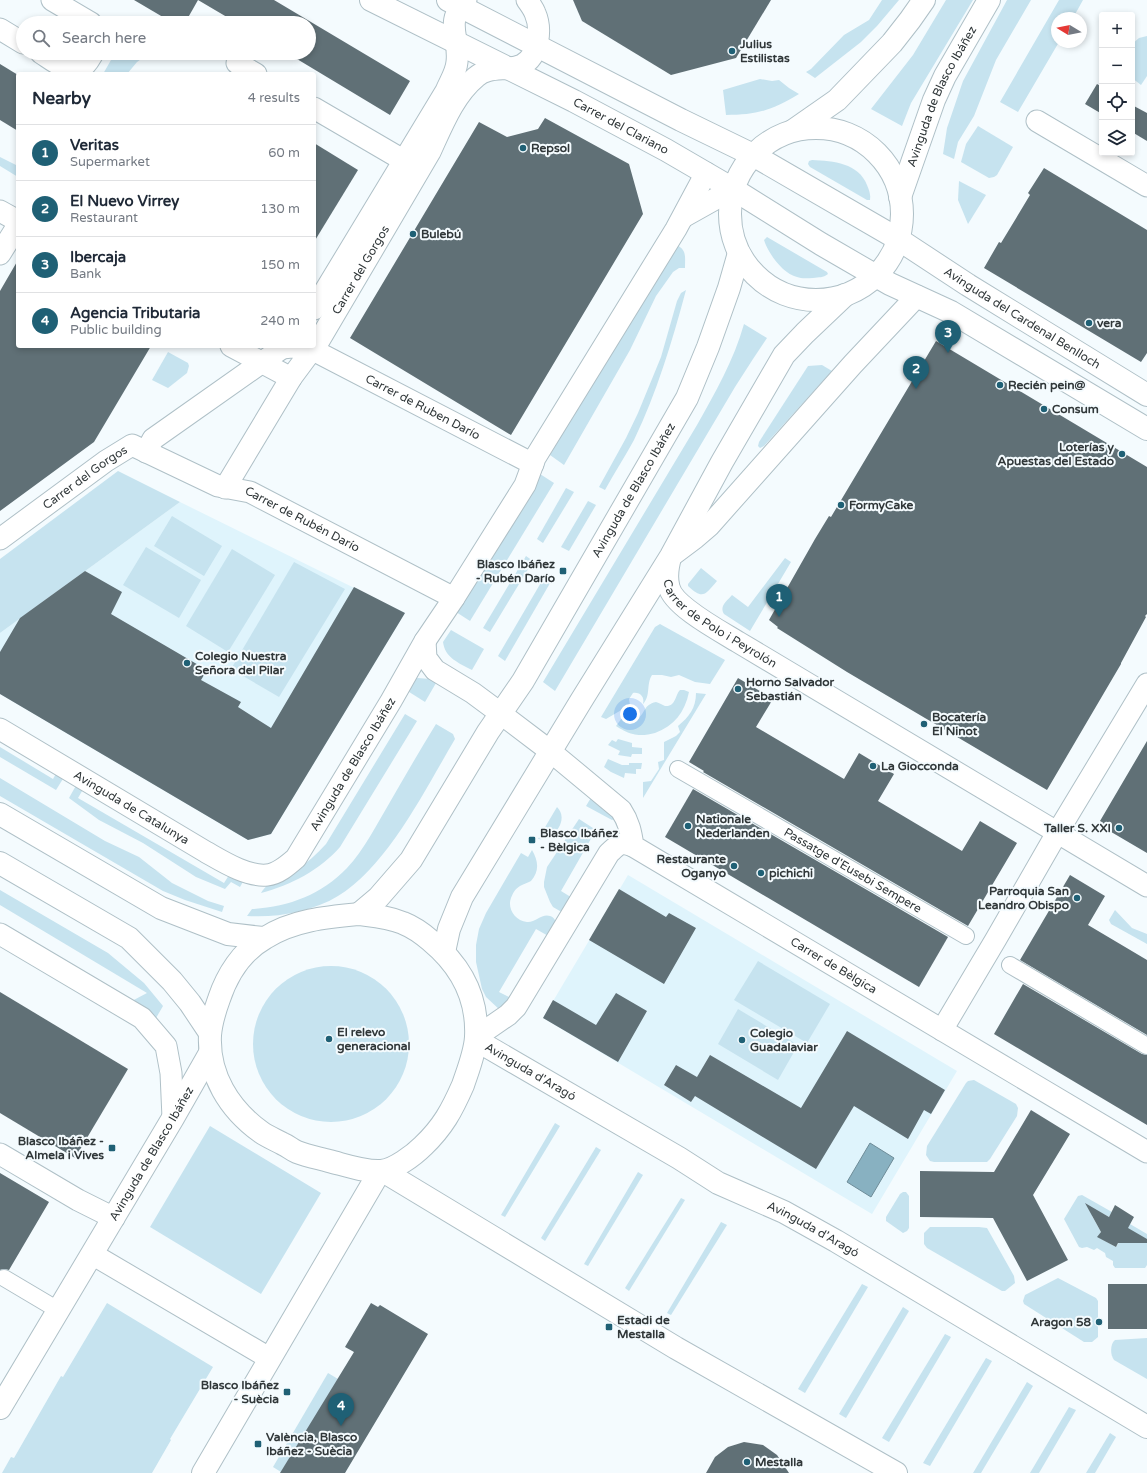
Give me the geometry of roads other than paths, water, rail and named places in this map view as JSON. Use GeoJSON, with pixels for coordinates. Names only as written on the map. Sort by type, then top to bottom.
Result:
{"type":"FeatureCollection","features":[{"type":"Feature","properties":{"kind":"main road","name":"Carrer del Clariano"},"geometry":{"type":"LineString","coordinates":[[371,0],[574,101],[666,150],[733,189],[821,244],[876,275]]}},
{"type":"Feature","properties":{"kind":"main road","name":"Avinguda de Blasco Ibáñez"},"geometry":{"type":"LineString","coordinates":[[793,130],[828,128],[846,132],[861,140],[875,151],[887,165],[895,180],[900,197],[902,218],[898,239],[890,258],[876,275],[865,285],[845,295],[832,299],[804,300],[778,292],[766,284],[746,265],[739,253],[731,228],[730,215],[733,189],[741,171],[753,155],[772,140],[793,130],[838,100],[892,43],[924,0]]}},
{"type":"Feature","properties":{"kind":"main road","name":"Avinguda de Blasco Ibáñez"},"geometry":{"type":"LineString","coordinates":[[900,197],[934,100],[945,76],[989,0]]}},
{"type":"Feature","properties":{"kind":"main road"},"geometry":{"type":"LineString","coordinates":[[458,2],[537,46],[753,155]]}},
{"type":"Feature","properties":{"kind":"main road","name":"Avinguda del Cardenal Benlloch"},"geometry":{"type":"LineString","coordinates":[[753,155],[898,239],[968,285],[1147,395]]}},
{"type":"Feature","properties":{"kind":"main road","name":"Avinguda de Blasco Ibáñez"},"geometry":{"type":"LineString","coordinates":[[360,914],[378,898],[411,860],[500,713],[523,681],[687,398],[708,347],[729,288],[739,253]]}},
{"type":"Feature","properties":{"kind":"main road"},"geometry":{"type":"LineString","coordinates":[[876,275],[890,284],[951,312],[1147,429]]}},
{"type":"Feature","properties":{"kind":"main road","name":"Avinguda de Blasco Ibáñez"},"geometry":{"type":"LineString","coordinates":[[444,952],[449,929],[462,897],[671,556],[722,462],[784,355],[845,295]]}},
{"type":"Feature","properties":{"kind":"main road"},"geometry":{"type":"LineString","coordinates":[[0,814],[161,908],[228,934],[263,938]]}},
{"type":"Feature","properties":{"kind":"main road"},"geometry":{"type":"LineString","coordinates":[[0,864],[129,938],[172,981],[190,1003],[210,1043],[215,1074],[223,1091],[240,1114],[262,1133],[297,1152],[350,1166],[381,1171],[676,1348],[896,1473]]}},
{"type":"Feature","properties":{"kind":"main road"},"geometry":{"type":"LineString","coordinates":[[203,1473],[269,1358],[381,1171],[413,1156],[437,1132],[454,1105],[468,1072],[476,1038],[475,1014],[470,993],[462,976],[444,952],[428,939],[405,924],[389,918],[360,914],[314,919],[285,928],[263,938],[233,968],[223,988],[216,1009],[210,1043]]}},
{"type":"Feature","properties":{"kind":"main road","name":"Avinguda d'Aragó"},"geometry":{"type":"LineString","coordinates":[[476,1038],[679,1158],[718,1183],[784,1212],[836,1241],[1147,1427]]}},
{"type":"Feature","properties":{"kind":"main road","name":"Avinguda de Blasco Ibáñez"},"geometry":{"type":"LineString","coordinates":[[0,1408],[173,1118],[210,1043]]}},
{"type":"Feature","properties":{"kind":"street"},"geometry":{"type":"LineString","coordinates":[[52,0],[79,16]]}},
{"type":"Feature","properties":{"kind":"street"},"geometry":{"type":"LineString","coordinates":[[505,68],[523,64],[531,57],[537,46],[539,30],[535,13],[527,0]]}},
{"type":"Feature","properties":{"kind":"street"},"geometry":{"type":"LineString","coordinates":[[456,43],[454,31],[458,2]]}},
{"type":"Feature","properties":{"kind":"street"},"geometry":{"type":"LineString","coordinates":[[0,29],[16,39]]}},
{"type":"Feature","properties":{"kind":"street","name":"Carrer del Gorgos"},"geometry":{"type":"LineString","coordinates":[[316,306],[446,91],[456,71],[456,43]]}},
{"type":"Feature","properties":{"kind":"street"},"geometry":{"type":"LineString","coordinates":[[52,60],[72,69],[82,68],[89,60]]}},
{"type":"Feature","properties":{"kind":"street"},"geometry":{"type":"LineString","coordinates":[[237,63],[253,72]]}},
{"type":"Feature","properties":{"kind":"street","name":"Carrer del Gorgos"},"geometry":{"type":"LineString","coordinates":[[316,345],[430,152],[446,120],[466,86],[477,76],[489,70],[505,68]]}},
{"type":"Feature","properties":{"kind":"street"},"geometry":{"type":"LineString","coordinates":[[316,109],[403,160]]}},
{"type":"Feature","properties":{"kind":"street"},"geometry":{"type":"LineString","coordinates":[[1037,121],[1147,186]]}},
{"type":"Feature","properties":{"kind":"street","name":"Avinguda de Blasco Ibáñez"},"geometry":{"type":"LineString","coordinates":[[268,875],[283,868],[296,858],[391,701],[425,640],[454,598],[525,485],[535,458],[683,217],[706,173]]}},
{"type":"Feature","properties":{"kind":"street","name":"Avinguda de Blasco Ibáñez"},"geometry":{"type":"LineString","coordinates":[[683,217],[733,189]]}},
{"type":"Feature","properties":{"kind":"street"},"geometry":{"type":"LineString","coordinates":[[0,211],[16,221]]}},
{"type":"Feature","properties":{"kind":"street"},"geometry":{"type":"LineString","coordinates":[[0,254],[16,228]]}},
{"type":"Feature","properties":{"kind":"street","name":"Avinguda de Blasco Ibáñez"},"geometry":{"type":"LineString","coordinates":[[671,556],[709,526],[853,364],[917,296]]}},
{"type":"Feature","properties":{"kind":"street"},"geometry":{"type":"LineString","coordinates":[[234,348],[291,378]]}},
{"type":"Feature","properties":{"kind":"street","name":"Carrer del Gorgos"},"geometry":{"type":"LineString","coordinates":[[0,539],[106,461],[132,445],[146,452],[153,439],[282,348]]}},
{"type":"Feature","properties":{"kind":"street"},"geometry":{"type":"LineString","coordinates":[[299,348],[313,350]]}},
{"type":"Feature","properties":{"kind":"street","name":"Carrer del Gorgos"},"geometry":{"type":"LineString","coordinates":[[225,488],[291,378],[313,350]]}},
{"type":"Feature","properties":{"kind":"street","name":"Carrer de Ruben Darío"},"geometry":{"type":"LineString","coordinates":[[313,350],[533,464]]}},
{"type":"Feature","properties":{"kind":"street","name":"Carrer de Rubén Darío"},"geometry":{"type":"LineString","coordinates":[[146,452],[218,486],[250,492],[454,598]]}},
{"type":"Feature","properties":{"kind":"street","name":"Carrer de Polo i Peyrolón"},"geometry":{"type":"LineString","coordinates":[[671,556],[668,570],[669,588],[680,604],[692,613],[738,642],[1147,886]]}},
{"type":"Feature","properties":{"kind":"street"},"geometry":{"type":"LineString","coordinates":[[425,640],[426,658],[435,670],[473,693],[550,752],[621,810],[628,820],[631,829],[633,846],[625,843],[618,844],[608,853],[516,1007],[508,1015],[476,1038]]}},
{"type":"Feature","properties":{"kind":"street"},"geometry":{"type":"LineString","coordinates":[[942,1030],[1057,833],[1147,684]]}},
{"type":"Feature","properties":{"kind":"street","name":"Avinguda de Catalunya"},"geometry":{"type":"LineString","coordinates":[[0,729],[206,852],[237,868],[258,874],[268,875]]}},
{"type":"Feature","properties":{"kind":"street","name":"Passatge d'Eusebi Sempere"},"geometry":{"type":"LineString","coordinates":[[678,769],[966,936]]}},
{"type":"Feature","properties":{"kind":"street","name":"Carrer de Bèlgica"},"geometry":{"type":"LineString","coordinates":[[633,846],[1147,1152]]}},
{"type":"Feature","properties":{"kind":"street"},"geometry":{"type":"LineString","coordinates":[[0,934],[142,1018],[166,1046],[170,1073],[173,1118]]}},
{"type":"Feature","properties":{"kind":"street"},"geometry":{"type":"LineString","coordinates":[[1010,965],[1147,1046]]}},
{"type":"Feature","properties":{"kind":"street"},"geometry":{"type":"LineString","coordinates":[[0,1154],[78,1200],[114,1218]]}},
{"type":"Feature","properties":{"kind":"street"},"geometry":{"type":"LineString","coordinates":[[92,1254],[269,1358]]}},
{"type":"Feature","properties":{"kind":"street"},"geometry":{"type":"LineString","coordinates":[[4,1278],[58,1310]]}},
{"type":"Feature","properties":{"kind":"place","name":"Julius Estilistas"},"geometry":{"type":"Point","coordinates":[732,51]}},
{"type":"Feature","properties":{"kind":"place","name":"Repsol"},"geometry":{"type":"Point","coordinates":[523,148]}},
{"type":"Feature","properties":{"kind":"place","name":"Bulebú"},"geometry":{"type":"Point","coordinates":[413,234]}},
{"type":"Feature","properties":{"kind":"place","name":"vera"},"geometry":{"type":"Point","coordinates":[1089,323]}},
{"type":"Feature","properties":{"kind":"place","name":"Ibercaja"},"geometry":{"type":"Point","coordinates":[948,353]}},
{"type":"Feature","properties":{"kind":"place","name":"Recién pein@"},"geometry":{"type":"Point","coordinates":[1000,385]}},
{"type":"Feature","properties":{"kind":"place","name":"El Nuevo Virrey"},"geometry":{"type":"Point","coordinates":[916,389]}},
{"type":"Feature","properties":{"kind":"place","name":"Consum"},"geometry":{"type":"Point","coordinates":[1044,409]}},
{"type":"Feature","properties":{"kind":"place","name":"Loterías y Apuestas del Estado"},"geometry":{"type":"Point","coordinates":[1122,454]}},
{"type":"Feature","properties":{"kind":"place","name":"FormyCake"},"geometry":{"type":"Point","coordinates":[841,505]}},
{"type":"Feature","properties":{"kind":"place","name":"Blasco Ibáñez - Rubén Darío"},"geometry":{"type":"Point","coordinates":[563,571]}},
{"type":"Feature","properties":{"kind":"place","name":"Veritas"},"geometry":{"type":"Point","coordinates":[779,617]}},
{"type":"Feature","properties":{"kind":"place","name":"Colegio Nuestra Señora del Pilar"},"geometry":{"type":"Point","coordinates":[187,663]}},
{"type":"Feature","properties":{"kind":"place","name":"Horno Salvador Sebastián"},"geometry":{"type":"Point","coordinates":[738,689]}},
{"type":"Feature","properties":{"kind":"place","name":"Bocatería El Ninot"},"geometry":{"type":"Point","coordinates":[924,724]}},
{"type":"Feature","properties":{"kind":"place","name":"La Giocconda"},"geometry":{"type":"Point","coordinates":[873,766]}},
{"type":"Feature","properties":{"kind":"place","name":"Nationale Nederlanden"},"geometry":{"type":"Point","coordinates":[688,826]}},
{"type":"Feature","properties":{"kind":"place","name":"Taller S. XXI"},"geometry":{"type":"Point","coordinates":[1119,828]}},
{"type":"Feature","properties":{"kind":"place","name":"Blasco Ibáñez - Bèlgica"},"geometry":{"type":"Point","coordinates":[532,840]}},
{"type":"Feature","properties":{"kind":"place","name":"Restaurante Oganyo"},"geometry":{"type":"Point","coordinates":[734,866]}},
{"type":"Feature","properties":{"kind":"place","name":"pichichi"},"geometry":{"type":"Point","coordinates":[761,873]}},
{"type":"Feature","properties":{"kind":"place","name":"Parroquia San Leandro Obispo"},"geometry":{"type":"Point","coordinates":[1077,898]}},
{"type":"Feature","properties":{"kind":"place","name":"El relevo generacional"},"geometry":{"type":"Point","coordinates":[329,1039]}},
{"type":"Feature","properties":{"kind":"place","name":"Colegio Guadalaviar"},"geometry":{"type":"Point","coordinates":[742,1040]}},
{"type":"Feature","properties":{"kind":"place","name":"Blasco Ibáñez - Almela i Vives"},"geometry":{"type":"Point","coordinates":[112,1148]}},
{"type":"Feature","properties":{"kind":"place","name":"Aragon 58"},"geometry":{"type":"Point","coordinates":[1099,1322]}},
{"type":"Feature","properties":{"kind":"place","name":"Estadi de Mestalla"},"geometry":{"type":"Point","coordinates":[609,1327]}},
{"type":"Feature","properties":{"kind":"place","name":"Blasco Ibáñez - Suècia"},"geometry":{"type":"Point","coordinates":[287,1392]}},
{"type":"Feature","properties":{"kind":"place","name":"Agencia Tributaria"},"geometry":{"type":"Point","coordinates":[341,1426]}},
{"type":"Feature","properties":{"kind":"place","name":"València, Blasco Ibáñez - Suècia"},"geometry":{"type":"Point","coordinates":[258,1444]}},
{"type":"Feature","properties":{"kind":"place","name":"Mestalla"},"geometry":{"type":"Point","coordinates":[747,1462]}}]}
